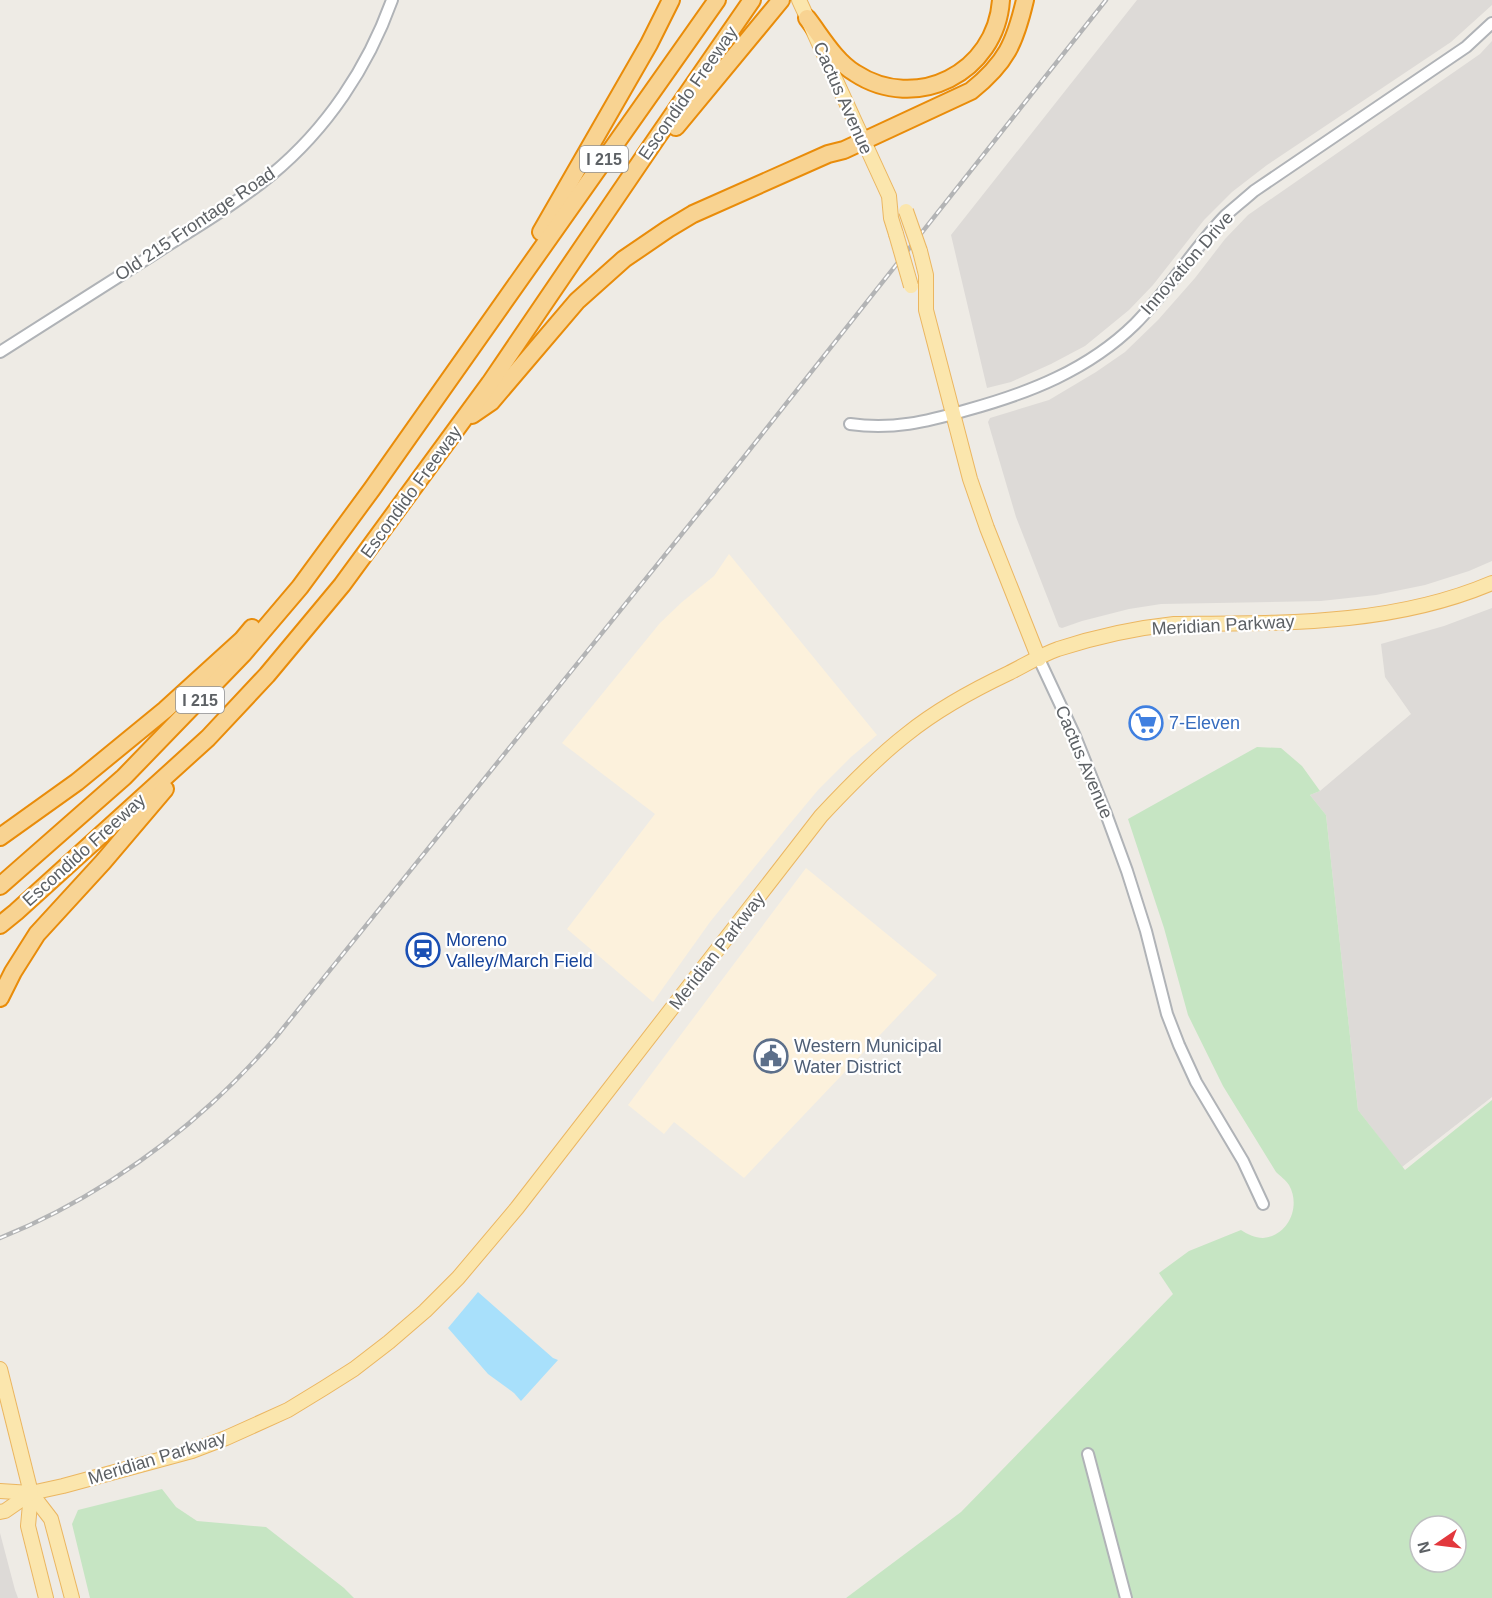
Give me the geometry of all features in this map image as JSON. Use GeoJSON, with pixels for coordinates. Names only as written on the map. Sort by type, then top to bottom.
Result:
{"type":"FeatureCollection","features":[{"type":"Feature","properties":{"kind":"highway"},"geometry":{"type":"LineString","coordinates":[[491,319],[649,44],[671,0]]}},
{"type":"Feature","properties":{"kind":"highway","name":"Escondido Freeway"},"geometry":{"type":"LineString","coordinates":[[0,886],[124,777],[243,654],[300,587],[372,489],[717,0]]}},
{"type":"Feature","properties":{"kind":"highway","name":"Escondido Freeway"},"geometry":{"type":"LineString","coordinates":[[0,925],[208,738],[267,675],[342,585],[464,420],[752,0]]}},
{"type":"Feature","properties":{"kind":"highway"},"geometry":{"type":"LineString","coordinates":[[596,226],[781,0]]}},
{"type":"Feature","properties":{"kind":"highway"},"geometry":{"type":"LineString","coordinates":[[803,8],[833,51],[854,73],[876,84],[905,89],[940,84],[951,79],[975,61],[992,36],[998,21],[1001,0]]}},
{"type":"Feature","properties":{"kind":"highway"},"geometry":{"type":"LineString","coordinates":[[464,420],[491,402],[577,301],[643,245],[684,219],[714,204],[828,154],[844,150],[971,91],[987,78],[1010,49],[1019,27],[1025,0]]}},
{"type":"Feature","properties":{"kind":"highway"},"geometry":{"type":"LineString","coordinates":[[0,837],[103,761],[165,710],[242,640],[372,489]]}},
{"type":"Feature","properties":{"kind":"highway"},"geometry":{"type":"LineString","coordinates":[[0,998],[37,934],[103,862],[208,738]]}},
{"type":"Feature","properties":{"kind":"main road","name":"Cactus Avenue"},"geometry":{"type":"LineString","coordinates":[[803,8],[889,196],[891,218],[911,286],[926,310]]}},
{"type":"Feature","properties":{"kind":"main road","name":"Cactus Avenue"},"geometry":{"type":"LineString","coordinates":[[889,196],[906,211],[918,242],[926,275],[926,310],[970,479],[1039,659]]}},
{"type":"Feature","properties":{"kind":"main road","name":"Meridian Parkway"},"geometry":{"type":"LineString","coordinates":[[31,1493],[192,1451],[288,1410],[354,1368],[425,1311],[458,1278],[517,1208],[814,826],[844,792],[885,752],[930,716],[973,690],[1056,650],[1085,641],[1174,624],[1325,621],[1367,617],[1419,607],[1492,583]]}},
{"type":"Feature","properties":{"kind":"main road"},"geometry":{"type":"LineString","coordinates":[[0,1369],[31,1493],[28,1526],[46,1598]]}},
{"type":"Feature","properties":{"kind":"main road"},"geometry":{"type":"LineString","coordinates":[[0,1491],[31,1493],[51,1519],[72,1598]]}},
{"type":"Feature","properties":{"kind":"main road"},"geometry":{"type":"LineString","coordinates":[[0,1512],[31,1493]]}},
{"type":"Feature","properties":{"kind":"street","name":"Old 215 Frontage Road"},"geometry":{"type":"LineString","coordinates":[[0,352],[214,216],[271,175],[328,117],[368,56],[392,0]]}},
{"type":"Feature","properties":{"kind":"street","name":"Innovation Drive"},"geometry":{"type":"LineString","coordinates":[[850,424],[882,427],[904,425],[953,414],[1021,394],[1058,378],[1090,360],[1135,324],[1163,294],[1226,215],[1254,191],[1466,46],[1492,23]]}},
{"type":"Feature","properties":{"kind":"street","name":"Cactus Avenue"},"geometry":{"type":"LineString","coordinates":[[1039,659],[1075,736],[1123,861],[1146,931],[1167,1014],[1179,1045],[1196,1082],[1243,1161],[1263,1204]]}},
{"type":"Feature","properties":{"kind":"street"},"geometry":{"type":"LineString","coordinates":[[1088,1454],[1126,1598]]}},
{"type":"Feature","properties":{"kind":"shaded area"},"geometry":{"type":"Polygon","coordinates":[[[1137,0],[1492,0],[1492,5],[1451,42],[1267,165],[1232,192],[1204,220],[1153,285],[1129,310],[1085,346],[1011,382],[987,388],[951,235],[1137,0]]]}},
{"type":"Feature","properties":{"kind":"shaded area"},"geometry":{"type":"Polygon","coordinates":[[[1492,41],[1492,561],[1425,585],[1376,595],[1321,601],[1161,604],[1129,609],[1059,627],[1016,517],[988,422],[990,418],[1049,400],[1125,352],[1158,320],[1225,239],[1248,215],[1480,54],[1492,41]]]}},
{"type":"Feature","properties":{"kind":"shaded area"},"geometry":{"type":"Polygon","coordinates":[[[729,554],[877,735],[818,790],[710,922],[653,1002],[567,929],[655,814],[562,743],[660,623],[714,576],[729,554]]]}},
{"type":"Feature","properties":{"kind":"shaded area"},"geometry":{"type":"Polygon","coordinates":[[[1492,608],[1492,1097],[1402,1167],[1358,1110],[1326,815],[1310,795],[1320,791],[1411,714],[1385,677],[1381,644],[1444,626],[1492,608]]]}},
{"type":"Feature","properties":{"kind":"shaded area"},"geometry":{"type":"Polygon","coordinates":[[[806,868],[937,975],[744,1178],[674,1122],[664,1134],[628,1105],[806,868]]]}},
{"type":"Feature","properties":{"kind":"shaded area"},"geometry":{"type":"Polygon","coordinates":[[[0,1533],[15,1590],[18,1598],[0,1598],[0,1533]]]}},
{"type":"Feature","properties":{"kind":"green space"},"geometry":{"type":"Polygon","coordinates":[[[1257,747],[1281,748],[1302,766],[1320,791],[1310,795],[1326,815],[1358,1110],[1405,1170],[1492,1100],[1492,1598],[846,1598],[961,1512],[1173,1294],[1159,1273],[1189,1251],[1241,1230],[1257,1237],[1272,1236],[1280,1232],[1290,1219],[1294,1202],[1289,1185],[1276,1172],[1223,1086],[1188,1015],[1164,928],[1128,819],[1257,747]]]}},
{"type":"Feature","properties":{"kind":"green space"},"geometry":{"type":"Polygon","coordinates":[[[162,1489],[176,1507],[197,1521],[266,1527],[354,1598],[90,1598],[72,1524],[78,1510],[162,1489]]]}},
{"type":"Feature","properties":{"kind":"water"},"geometry":{"type":"Polygon","coordinates":[[[478,1292],[558,1360],[521,1401],[488,1374],[448,1328],[478,1292]]]}},
{"type":"Feature","properties":{"kind":"railway"},"geometry":{"type":"LineString","coordinates":[[0,1238],[57,1212],[138,1162],[189,1124],[268,1046],[740,462],[1106,0]]}},
{"type":"Feature","properties":{"kind":"place","name":"7-Eleven"},"geometry":{"type":"Point","coordinates":[1146,723]}},
{"type":"Feature","properties":{"kind":"place","name":"Moreno Valley/March Field"},"geometry":{"type":"Point","coordinates":[423,950]}},
{"type":"Feature","properties":{"kind":"place","name":"Western Municipal Water District"},"geometry":{"type":"Point","coordinates":[771,1056]}}]}
